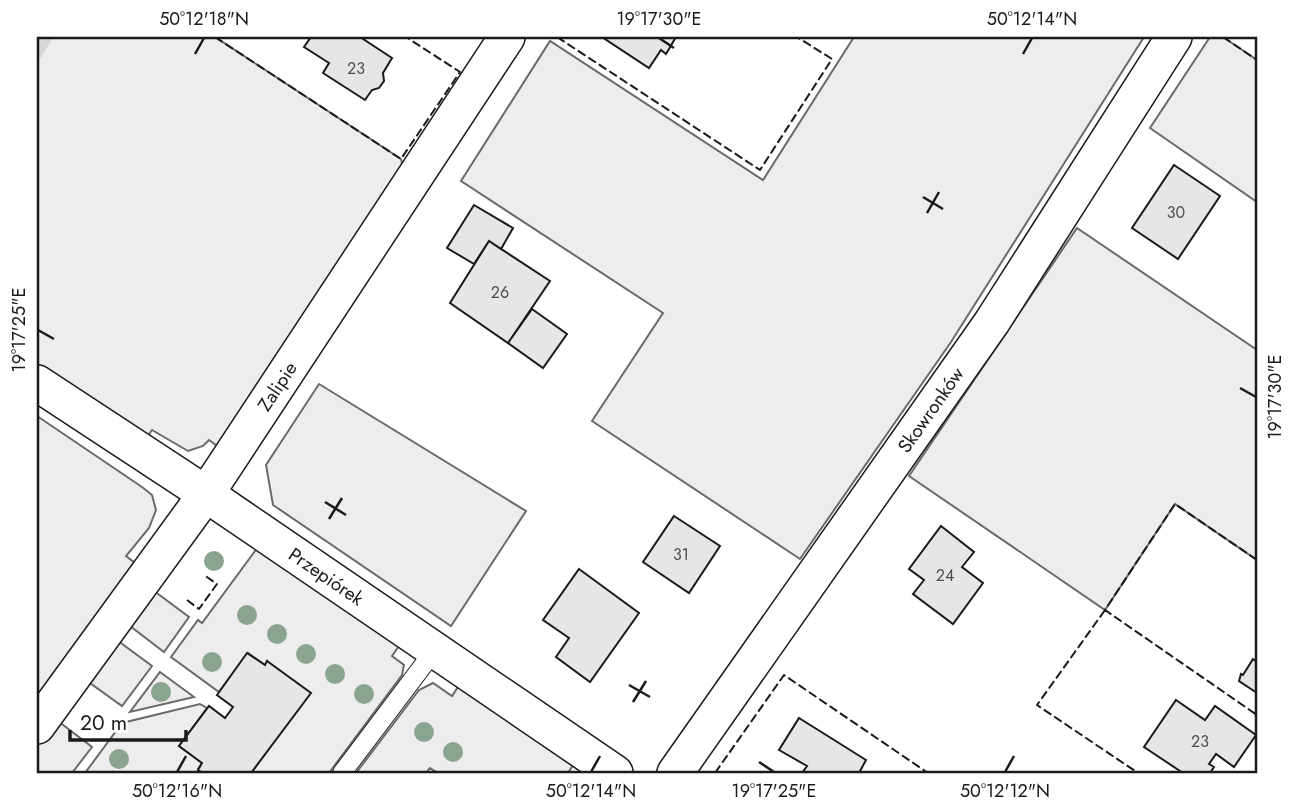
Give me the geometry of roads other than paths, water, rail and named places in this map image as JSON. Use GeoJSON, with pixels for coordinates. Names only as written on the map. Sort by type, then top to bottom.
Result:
{"type":"FeatureCollection","features":[{"type":"Feature","properties":{"kind":"street","name":"Zalipie"},"geometry":{"type":"LineString","coordinates":[[37,726],[206,494],[507,37]]}},
{"type":"Feature","properties":{"kind":"street","name":"Skowronków"},"geometry":{"type":"LineString","coordinates":[[675,773],[992,321],[1174,37]]}},
{"type":"Feature","properties":{"kind":"street","name":"Przepiórek"},"geometry":{"type":"LineString","coordinates":[[37,383],[206,494],[615,773]]}},
{"type":"Feature","properties":{"kind":"lane"},"geometry":{"type":"LineString","coordinates":[[342,773],[434,652]]}},
{"type":"Feature","properties":{"kind":"waterway"},"geometry":{"type":"LineString","coordinates":[[37,53],[46,37]]}}]}
